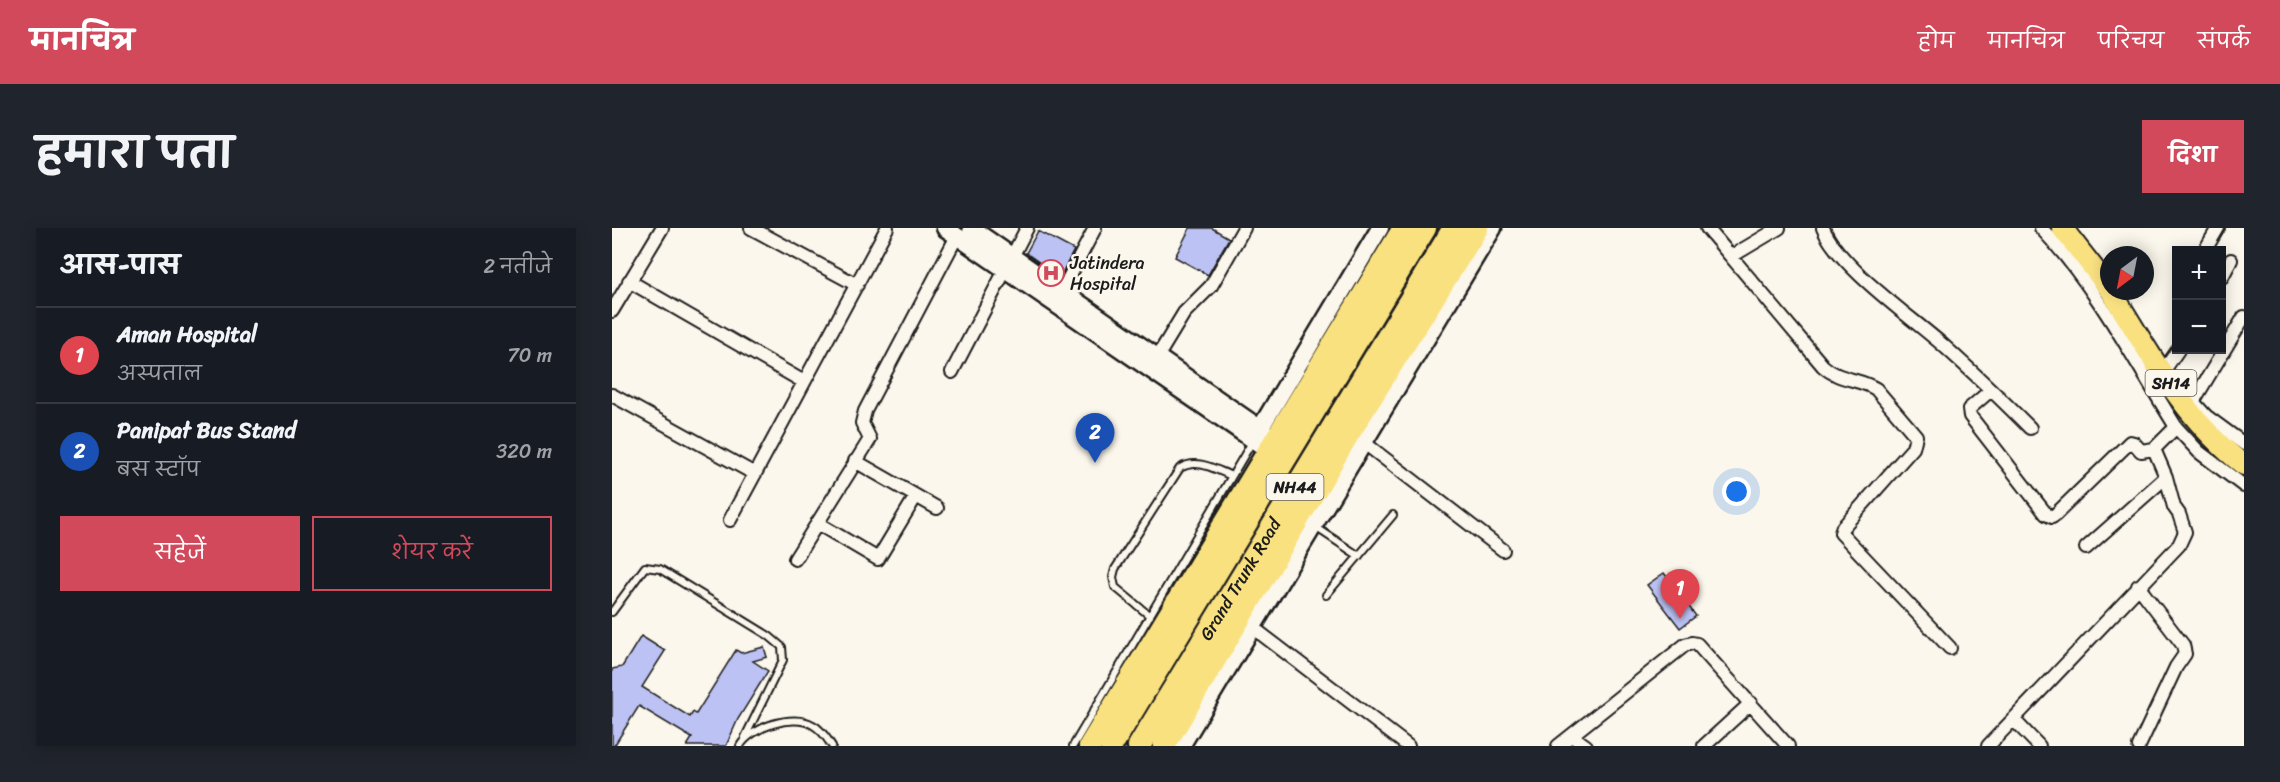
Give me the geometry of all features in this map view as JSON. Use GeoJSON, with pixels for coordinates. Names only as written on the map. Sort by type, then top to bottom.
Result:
{"type":"FeatureCollection","features":[{"type":"Feature","properties":{"kind":"highway"},"geometry":{"type":"LineString","coordinates":[[1090,746],[1264,440],[1404,228]]}},
{"type":"Feature","properties":{"kind":"highway","name":"Grand Trunk Road"},"geometry":{"type":"LineString","coordinates":[[1111,746],[1425,228]]}},
{"type":"Feature","properties":{"kind":"highway","name":"Grand Trunk Road"},"geometry":{"type":"LineString","coordinates":[[1139,746],[1454,228]]}},
{"type":"Feature","properties":{"kind":"highway"},"geometry":{"type":"LineString","coordinates":[[1164,746],[1246,623],[1357,438],[1478,228]]}},
{"type":"Feature","properties":{"kind":"main road","name":"SH14"},"geometry":{"type":"LineString","coordinates":[[2062,228],[2100,276]]}},
{"type":"Feature","properties":{"kind":"main road","name":"SH14"},"geometry":{"type":"LineString","coordinates":[[2117,300],[2150,354],[2190,411],[2225,451],[2244,465]]}},
{"type":"Feature","properties":{"kind":"street"},"geometry":{"type":"LineString","coordinates":[[612,310],[662,228]]}},
{"type":"Feature","properties":{"kind":"street"},"geometry":{"type":"LineString","coordinates":[[751,228],[857,285]]}},
{"type":"Feature","properties":{"kind":"street"},"geometry":{"type":"LineString","coordinates":[[730,520],[887,228]]}},
{"type":"Feature","properties":{"kind":"street"},"geometry":{"type":"LineString","coordinates":[[952,372],[1027,228]]}},
{"type":"Feature","properties":{"kind":"street"},"geometry":{"type":"LineString","coordinates":[[1062,291],[1095,228]]}},
{"type":"Feature","properties":{"kind":"street"},"geometry":{"type":"LineString","coordinates":[[1153,363],[1184,313],[1211,286],[1244,228]]}},
{"type":"Feature","properties":{"kind":"street"},"geometry":{"type":"LineString","coordinates":[[795,559],[870,438],[862,423],[865,411],[958,231],[1008,262],[1264,440],[1380,228]]}},
{"type":"Feature","properties":{"kind":"street"},"geometry":{"type":"LineString","coordinates":[[1181,746],[1246,623],[1314,526],[1357,438],[1493,228]]}},
{"type":"Feature","properties":{"kind":"street"},"geometry":{"type":"LineString","coordinates":[[1707,228],[1823,366],[1834,375],[1870,385],[1876,389],[1916,436],[1913,448],[1843,527],[1841,533],[1950,648]]}},
{"type":"Feature","properties":{"kind":"street"},"geometry":{"type":"LineString","coordinates":[[1732,256],[1779,228]]}},
{"type":"Feature","properties":{"kind":"street"},"geometry":{"type":"LineString","coordinates":[[1823,228],[1837,251],[1853,267],[1944,346],[2030,428]]}},
{"type":"Feature","properties":{"kind":"street"},"geometry":{"type":"LineString","coordinates":[[2041,228],[2058,246],[2088,286],[2176,427],[2199,452],[2244,486]]}},
{"type":"Feature","properties":{"kind":"street"},"geometry":{"type":"LineString","coordinates":[[2072,228],[2100,264]]}},
{"type":"Feature","properties":{"kind":"street"},"geometry":{"type":"LineString","coordinates":[[2207,246],[2218,228]]}},
{"type":"Feature","properties":{"kind":"street"},"geometry":{"type":"LineString","coordinates":[[2226,270],[2232,260]]}},
{"type":"Feature","properties":{"kind":"street"},"geometry":{"type":"LineString","coordinates":[[1008,262],[1062,291],[1153,363]]}},
{"type":"Feature","properties":{"kind":"street"},"geometry":{"type":"LineString","coordinates":[[629,281],[804,382]]}},
{"type":"Feature","properties":{"kind":"street"},"geometry":{"type":"LineString","coordinates":[[2125,300],[2193,402],[2206,416],[2242,439]]}},
{"type":"Feature","properties":{"kind":"street"},"geometry":{"type":"LineString","coordinates":[[2193,402],[2244,317]]}},
{"type":"Feature","properties":{"kind":"street"},"geometry":{"type":"LineString","coordinates":[[2167,366],[2175,354]]}},
{"type":"Feature","properties":{"kind":"street"},"geometry":{"type":"LineString","coordinates":[[1991,390],[1969,409],[1970,416],[2049,516],[2055,515],[2130,442],[2134,442],[2141,451],[2154,449],[2176,427]]}},
{"type":"Feature","properties":{"kind":"street"},"geometry":{"type":"LineString","coordinates":[[612,395],[755,474]]}},
{"type":"Feature","properties":{"kind":"street"},"geometry":{"type":"LineString","coordinates":[[1357,438],[1503,550]]}},
{"type":"Feature","properties":{"kind":"street"},"geometry":{"type":"LineString","coordinates":[[1988,746],[2138,586],[2180,545],[2185,532],[2154,449]]}},
{"type":"Feature","properties":{"kind":"street"},"geometry":{"type":"LineString","coordinates":[[855,460],[937,508]]}},
{"type":"Feature","properties":{"kind":"street"},"geometry":{"type":"LineString","coordinates":[[2086,548],[2166,477]]}},
{"type":"Feature","properties":{"kind":"street"},"geometry":{"type":"LineString","coordinates":[[817,523],[878,559],[916,496]]}},
{"type":"Feature","properties":{"kind":"street"},"geometry":{"type":"LineString","coordinates":[[2138,586],[2183,645],[2185,654],[2139,746]]}},
{"type":"Feature","properties":{"kind":"street"},"geometry":{"type":"LineString","coordinates":[[1246,623],[1408,746]]}},
{"type":"Feature","properties":{"kind":"street"},"geometry":{"type":"LineString","coordinates":[[1558,746],[1689,643],[1697,644],[1788,746]]}},
{"type":"Feature","properties":{"kind":"street"},"geometry":{"type":"LineString","coordinates":[[1704,746],[1751,703]]}},
{"type":"Feature","properties":{"kind":"street"},"geometry":{"type":"LineString","coordinates":[[2014,720],[2039,746]]}},
{"type":"Feature","properties":{"kind":"street"},"geometry":{"type":"LineString","coordinates":[[1572,736],[1586,746]]}},
{"type":"Feature","properties":{"kind":"lane"},"geometry":{"type":"LineString","coordinates":[[1073,746],[1232,476],[1264,440]]}},
{"type":"Feature","properties":{"kind":"lane"},"geometry":{"type":"LineString","coordinates":[[1150,616],[1115,587],[1113,577],[1115,569],[1180,468],[1199,463],[1232,476]]}},
{"type":"Feature","properties":{"kind":"lane"},"geometry":{"type":"LineString","coordinates":[[1326,595],[1392,515]]}},
{"type":"Feature","properties":{"kind":"lane"},"geometry":{"type":"LineString","coordinates":[[1314,526],[1359,555]]}},
{"type":"Feature","properties":{"kind":"lane"},"geometry":{"type":"LineString","coordinates":[[612,612],[645,567],[660,569],[769,636],[782,647],[783,660],[740,746]]}},
{"type":"Feature","properties":{"kind":"lane"},"geometry":{"type":"LineString","coordinates":[[745,737],[761,728],[796,720],[815,726],[832,746]]}},
{"type":"Feature","properties":{"kind":"building"},"geometry":{"type":"Polygon","coordinates":[[[1190,228],[1212,228],[1229,238],[1208,275],[1175,257],[1190,228]]]}},
{"type":"Feature","properties":{"kind":"building"},"geometry":{"type":"Polygon","coordinates":[[[1038,231],[1074,250],[1060,277],[1026,253],[1038,231]]]}},
{"type":"Feature","properties":{"kind":"building"},"geometry":{"type":"Polygon","coordinates":[[[1664,573],[1696,616],[1680,628],[1647,585],[1664,573]]]}},
{"type":"Feature","properties":{"kind":"building"},"geometry":{"type":"Polygon","coordinates":[[[641,636],[665,651],[642,687],[690,717],[693,712],[696,714],[736,650],[741,653],[764,647],[767,657],[753,661],[768,671],[738,719],[726,746],[687,746],[692,738],[639,706],[612,746],[612,669],[622,667],[641,636]]]}},
{"type":"Feature","properties":{"kind":"place","name":"Jatindera Hospital"},"geometry":{"type":"Point","coordinates":[1051,273]}},
{"type":"Feature","properties":{"kind":"place","name":"Panipat Bus Stand"},"geometry":{"type":"Point","coordinates":[1095,463]}},
{"type":"Feature","properties":{"kind":"place","name":"Aman Hospital"},"geometry":{"type":"Point","coordinates":[1680,619]}}]}
